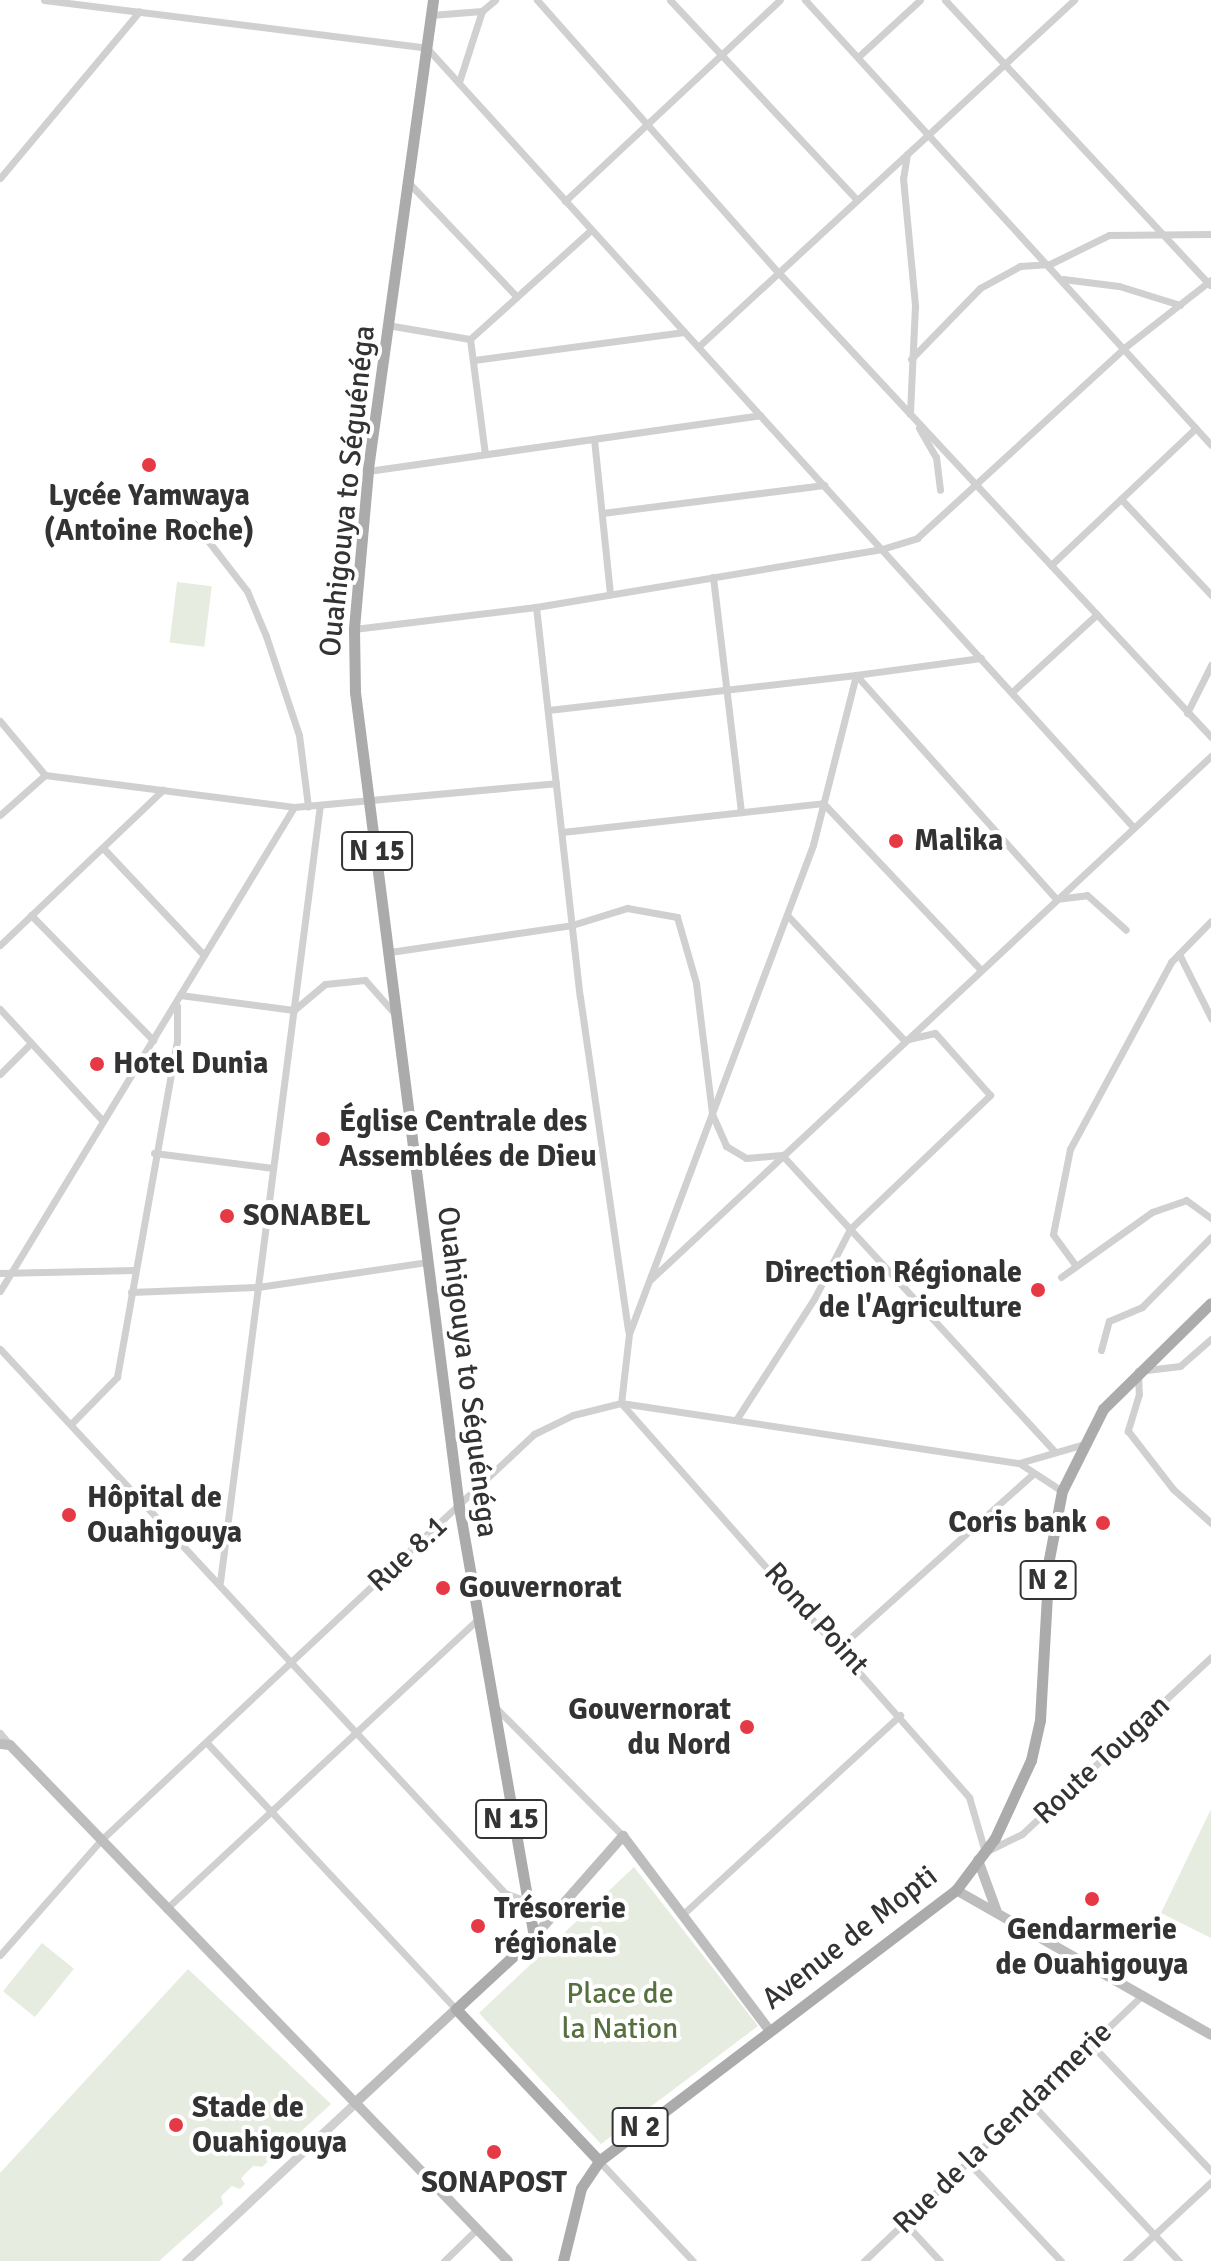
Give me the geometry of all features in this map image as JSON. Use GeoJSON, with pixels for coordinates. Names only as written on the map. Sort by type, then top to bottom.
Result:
{"type":"FeatureCollection","features":[{"type":"Feature","properties":{"kind":"main road","name":"Ouahigouya to Séguénéga"},"geometry":{"type":"LineString","coordinates":[[433,0],[368,471],[354,629],[355,692],[459,1507],[488,1701],[534,1937]]}},
{"type":"Feature","properties":{"kind":"main road","name":"Avenue de Mopti"},"geometry":{"type":"LineString","coordinates":[[563,2261],[581,2188],[599,2161],[956,1890],[981,1856],[1011,1809],[1040,1720],[1049,1559],[1062,1491],[1081,1445],[1103,1409],[1138,1371],[1211,1303]]}},
{"type":"Feature","properties":{"kind":"main road"},"geometry":{"type":"LineString","coordinates":[[5,1745],[508,2261]]}},
{"type":"Feature","properties":{"kind":"main road"},"geometry":{"type":"LineString","coordinates":[[355,2103],[534,1937],[623,1836],[770,2031]]}},
{"type":"Feature","properties":{"kind":"main road"},"geometry":{"type":"LineString","coordinates":[[981,1856],[997,1912]]}},
{"type":"Feature","properties":{"kind":"main road"},"geometry":{"type":"LineString","coordinates":[[956,1890],[1211,2035]]}},
{"type":"Feature","properties":{"kind":"main road"},"geometry":{"type":"LineString","coordinates":[[456,2009],[599,2161]]}},
{"type":"Feature","properties":{"kind":"street"},"geometry":{"type":"LineString","coordinates":[[44,0],[427,48],[1133,827]]}},
{"type":"Feature","properties":{"kind":"street"},"geometry":{"type":"LineString","coordinates":[[459,82],[482,11],[495,0]]}},
{"type":"Feature","properties":{"kind":"street"},"geometry":{"type":"LineString","coordinates":[[537,0],[778,272],[1211,737]]}},
{"type":"Feature","properties":{"kind":"street"},"geometry":{"type":"LineString","coordinates":[[670,0],[857,200]]}},
{"type":"Feature","properties":{"kind":"street"},"geometry":{"type":"LineString","coordinates":[[565,201],[780,0]]}},
{"type":"Feature","properties":{"kind":"street"},"geometry":{"type":"LineString","coordinates":[[805,0],[1050,264],[1211,445]]}},
{"type":"Feature","properties":{"kind":"street"},"geometry":{"type":"LineString","coordinates":[[858,57],[920,0]]}},
{"type":"Feature","properties":{"kind":"street"},"geometry":{"type":"LineString","coordinates":[[354,629],[536,607],[882,549],[917,538],[1124,348],[1210,283],[945,0]]}},
{"type":"Feature","properties":{"kind":"street"},"geometry":{"type":"LineString","coordinates":[[698,347],[1074,0]]}},
{"type":"Feature","properties":{"kind":"street"},"geometry":{"type":"LineString","coordinates":[[431,15],[482,11]]}},
{"type":"Feature","properties":{"kind":"street"},"geometry":{"type":"LineString","coordinates":[[0,178],[139,12]]}},
{"type":"Feature","properties":{"kind":"street"},"geometry":{"type":"LineString","coordinates":[[907,154],[903,178],[915,306],[909,413],[936,457],[940,490]]}},
{"type":"Feature","properties":{"kind":"street"},"geometry":{"type":"LineString","coordinates":[[407,181],[517,297]]}},
{"type":"Feature","properties":{"kind":"street"},"geometry":{"type":"LineString","coordinates":[[470,339],[591,230]]}},
{"type":"Feature","properties":{"kind":"street"},"geometry":{"type":"LineString","coordinates":[[911,359],[980,288],[1020,266],[1050,264],[1109,235],[1160,232],[1211,234]]}},
{"type":"Feature","properties":{"kind":"street"},"geometry":{"type":"LineString","coordinates":[[1063,279],[1119,286],[1180,305]]}},
{"type":"Feature","properties":{"kind":"street"},"geometry":{"type":"LineString","coordinates":[[387,325],[470,339]]}},
{"type":"Feature","properties":{"kind":"street"},"geometry":{"type":"LineString","coordinates":[[474,360],[684,332]]}},
{"type":"Feature","properties":{"kind":"street"},"geometry":{"type":"LineString","coordinates":[[470,339],[485,454]]}},
{"type":"Feature","properties":{"kind":"street"},"geometry":{"type":"LineString","coordinates":[[368,471],[760,415]]}},
{"type":"Feature","properties":{"kind":"street"},"geometry":{"type":"LineString","coordinates":[[1051,565],[1196,428]]}},
{"type":"Feature","properties":{"kind":"street"},"geometry":{"type":"LineString","coordinates":[[594,439],[610,594]]}},
{"type":"Feature","properties":{"kind":"street"},"geometry":{"type":"LineString","coordinates":[[602,513],[824,485]]}},
{"type":"Feature","properties":{"kind":"street"},"geometry":{"type":"LineString","coordinates":[[1121,499],[1211,595]]}},
{"type":"Feature","properties":{"kind":"street"},"geometry":{"type":"LineString","coordinates":[[195,524],[247,591],[266,636],[299,735],[308,806]]}},
{"type":"Feature","properties":{"kind":"street"},"geometry":{"type":"LineString","coordinates":[[713,577],[741,812]]}},
{"type":"Feature","properties":{"kind":"street"},"geometry":{"type":"LineString","coordinates":[[536,607],[572,925],[629,1334]]}},
{"type":"Feature","properties":{"kind":"street"},"geometry":{"type":"LineString","coordinates":[[1012,692],[1097,614]]}},
{"type":"Feature","properties":{"kind":"street"},"geometry":{"type":"LineString","coordinates":[[548,710],[981,658]]}},
{"type":"Feature","properties":{"kind":"street"},"geometry":{"type":"LineString","coordinates":[[1187,713],[1211,665]]}},
{"type":"Feature","properties":{"kind":"street"},"geometry":{"type":"LineString","coordinates":[[621,1403],[629,1334],[787,915],[823,803],[856,675]]}},
{"type":"Feature","properties":{"kind":"street"},"geometry":{"type":"LineString","coordinates":[[856,675],[1056,899]]}},
{"type":"Feature","properties":{"kind":"street"},"geometry":{"type":"LineString","coordinates":[[0,721],[45,775],[294,807],[556,783]]}},
{"type":"Feature","properties":{"kind":"street"},"geometry":{"type":"LineString","coordinates":[[648,1282],[1211,756]]}},
{"type":"Feature","properties":{"kind":"street"},"geometry":{"type":"LineString","coordinates":[[0,815],[45,775]]}},
{"type":"Feature","properties":{"kind":"street"},"geometry":{"type":"LineString","coordinates":[[0,945],[163,790]]}},
{"type":"Feature","properties":{"kind":"street"},"geometry":{"type":"LineString","coordinates":[[562,832],[823,803]]}},
{"type":"Feature","properties":{"kind":"street"},"geometry":{"type":"LineString","coordinates":[[823,803],[980,969]]}},
{"type":"Feature","properties":{"kind":"street"},"geometry":{"type":"LineString","coordinates":[[220,1582],[320,805]]}},
{"type":"Feature","properties":{"kind":"street"},"geometry":{"type":"LineString","coordinates":[[0,1291],[294,807]]}},
{"type":"Feature","properties":{"kind":"street"},"geometry":{"type":"LineString","coordinates":[[103,848],[204,955]]}},
{"type":"Feature","properties":{"kind":"street"},"geometry":{"type":"LineString","coordinates":[[1056,899],[1087,895],[1126,930]]}},
{"type":"Feature","properties":{"kind":"street"},"geometry":{"type":"LineString","coordinates":[[390,952],[572,925],[627,908],[677,917],[696,983],[712,1114],[726,1146],[746,1158],[782,1155]]}},
{"type":"Feature","properties":{"kind":"street"},"geometry":{"type":"LineString","coordinates":[[31,915],[153,1040]]}},
{"type":"Feature","properties":{"kind":"street"},"geometry":{"type":"LineString","coordinates":[[787,915],[904,1040]]}},
{"type":"Feature","properties":{"kind":"street"},"geometry":{"type":"LineString","coordinates":[[1076,1266],[1053,1234],[1070,1149],[1139,1016],[1179,954],[1211,921]]}},
{"type":"Feature","properties":{"kind":"street"},"geometry":{"type":"LineString","coordinates":[[1179,954],[1211,1018]]}},
{"type":"Feature","properties":{"kind":"street"},"geometry":{"type":"LineString","coordinates":[[178,1000],[294,1010],[325,984],[365,980],[397,1017]]}},
{"type":"Feature","properties":{"kind":"street"},"geometry":{"type":"LineString","coordinates":[[71,1424],[117,1377],[154,1153],[177,1041],[178,1000]]}},
{"type":"Feature","properties":{"kind":"street"},"geometry":{"type":"LineString","coordinates":[[0,1009],[103,1121]]}},
{"type":"Feature","properties":{"kind":"street"},"geometry":{"type":"LineString","coordinates":[[736,1420],[814,1299],[850,1229],[990,1095],[935,1033],[904,1040]]}},
{"type":"Feature","properties":{"kind":"street"},"geometry":{"type":"LineString","coordinates":[[0,1074],[31,1043]]}},
{"type":"Feature","properties":{"kind":"street"},"geometry":{"type":"LineString","coordinates":[[154,1153],[273,1168]]}},
{"type":"Feature","properties":{"kind":"street"},"geometry":{"type":"LineString","coordinates":[[782,1155],[1055,1452]]}},
{"type":"Feature","properties":{"kind":"street"},"geometry":{"type":"LineString","coordinates":[[1061,1277],[1152,1212],[1186,1200],[1211,1218]]}},
{"type":"Feature","properties":{"kind":"street"},"geometry":{"type":"LineString","coordinates":[[1101,1350],[1109,1321],[1142,1307],[1211,1237]]}},
{"type":"Feature","properties":{"kind":"street"},"geometry":{"type":"LineString","coordinates":[[131,1292],[258,1287],[428,1262]]}},
{"type":"Feature","properties":{"kind":"street"},"geometry":{"type":"LineString","coordinates":[[0,1273],[135,1270]]}},
{"type":"Feature","properties":{"kind":"street"},"geometry":{"type":"LineString","coordinates":[[1211,1339],[1180,1366],[1138,1371],[1139,1394],[1128,1431],[1173,1489],[1211,1523]]}},
{"type":"Feature","properties":{"kind":"street"},"geometry":{"type":"LineString","coordinates":[[0,1349],[220,1582],[505,1893],[526,1901]]}},
{"type":"Feature","properties":{"kind":"street","name":"Rue 8.1"},"geometry":{"type":"LineString","coordinates":[[0,1955],[100,1841],[534,1434],[573,1415],[621,1403],[1019,1463],[1062,1491]]}},
{"type":"Feature","properties":{"kind":"street","name":"Rond Point"},"geometry":{"type":"LineString","coordinates":[[621,1403],[841,1646],[969,1797],[981,1856]]}},
{"type":"Feature","properties":{"kind":"street","name":"Rue 8.1"},"geometry":{"type":"LineString","coordinates":[[1019,1463],[1081,1445]]}},
{"type":"Feature","properties":{"kind":"street"},"geometry":{"type":"LineString","coordinates":[[841,1646],[1034,1473]]}},
{"type":"Feature","properties":{"kind":"street"},"geometry":{"type":"LineString","coordinates":[[166,1909],[358,1735],[476,1621]]}},
{"type":"Feature","properties":{"kind":"street","name":"Route Tougan"},"geometry":{"type":"LineString","coordinates":[[981,1856],[1022,1834],[1211,1657]]}},
{"type":"Feature","properties":{"kind":"street"},"geometry":{"type":"LineString","coordinates":[[488,1701],[623,1836]]}},
{"type":"Feature","properties":{"kind":"street"},"geometry":{"type":"LineString","coordinates":[[682,1915],[900,1715]]}},
{"type":"Feature","properties":{"kind":"street"},"geometry":{"type":"LineString","coordinates":[[0,1733],[5,1745]]}},
{"type":"Feature","properties":{"kind":"street"},"geometry":{"type":"LineString","coordinates":[[207,1743],[456,2009]]}},
{"type":"Feature","properties":{"kind":"street","name":"Rue de la Gendarmerie"},"geometry":{"type":"LineString","coordinates":[[864,2261],[1142,1995]]}},
{"type":"Feature","properties":{"kind":"street"},"geometry":{"type":"LineString","coordinates":[[1091,2044],[1211,2171]]}},
{"type":"Feature","properties":{"kind":"street"},"geometry":{"type":"LineString","coordinates":[[1030,2102],[1179,2261]]}},
{"type":"Feature","properties":{"kind":"street"},"geometry":{"type":"LineString","coordinates":[[186,2261],[355,2103]]}},
{"type":"Feature","properties":{"kind":"street"},"geometry":{"type":"LineString","coordinates":[[599,2161],[693,2261]]}},
{"type":"Feature","properties":{"kind":"street"},"geometry":{"type":"LineString","coordinates":[[968,2162],[1061,2261]]}},
{"type":"Feature","properties":{"kind":"street"},"geometry":{"type":"LineString","coordinates":[[1126,2261],[1211,2182]]}},
{"type":"Feature","properties":{"kind":"street"},"geometry":{"type":"LineString","coordinates":[[904,2222],[940,2261]]}},
{"type":"Feature","properties":{"kind":"street"},"geometry":{"type":"LineString","coordinates":[[444,2261],[477,2229]]}},
{"type":"Feature","properties":{"kind":"green space"},"geometry":{"type":"Polygon","coordinates":[[[177,582],[212,586],[204,647],[170,643],[177,582]]]}},
{"type":"Feature","properties":{"kind":"green space"},"geometry":{"type":"Polygon","coordinates":[[[1211,1809],[1211,1938],[1161,1913],[1211,1809]]]}},
{"type":"Feature","properties":{"kind":"green space","name":"Place de la Nation"},"geometry":{"type":"Polygon","coordinates":[[[634,1867],[758,2026],[601,2144],[479,2013],[634,1867]]]}},
{"type":"Feature","properties":{"kind":"green space"},"geometry":{"type":"Polygon","coordinates":[[[42,1943],[74,1969],[35,2017],[3,1991],[42,1943]]]}},
{"type":"Feature","properties":{"kind":"green space","name":"Stade de Ouahigouya"},"geometry":{"type":"Polygon","coordinates":[[[188,1969],[331,2104],[262,2167],[253,2166],[241,2178],[245,2184],[240,2189],[232,2186],[221,2196],[223,2204],[159,2261],[0,2261],[0,2173],[188,1969]]]}},
{"type":"Feature","properties":{"kind":"place","name":"Lycée Yamwaya (Antoine Roche)"},"geometry":{"type":"Point","coordinates":[149,465]}},
{"type":"Feature","properties":{"kind":"place","name":"Malika"},"geometry":{"type":"Point","coordinates":[896,841]}},
{"type":"Feature","properties":{"kind":"place","name":"Hotel Dunia"},"geometry":{"type":"Point","coordinates":[97,1064]}},
{"type":"Feature","properties":{"kind":"place","name":"Église Centrale des Assemblées de Dieu"},"geometry":{"type":"Point","coordinates":[323,1139]}},
{"type":"Feature","properties":{"kind":"place","name":"SONABEL"},"geometry":{"type":"Point","coordinates":[227,1216]}},
{"type":"Feature","properties":{"kind":"place","name":"Direction Régionale de l'Agriculture"},"geometry":{"type":"Point","coordinates":[1038,1290]}},
{"type":"Feature","properties":{"kind":"place","name":"Hôpital de Ouahigouya"},"geometry":{"type":"Point","coordinates":[69,1515]}},
{"type":"Feature","properties":{"kind":"place","name":"Coris bank"},"geometry":{"type":"Point","coordinates":[1103,1523]}},
{"type":"Feature","properties":{"kind":"place","name":"Gouvernorat"},"geometry":{"type":"Point","coordinates":[443,1588]}},
{"type":"Feature","properties":{"kind":"place","name":"Gouvernorat du Nord"},"geometry":{"type":"Point","coordinates":[747,1727]}},
{"type":"Feature","properties":{"kind":"place","name":"Gendarmerie de Ouahigouya"},"geometry":{"type":"Point","coordinates":[1092,1899]}},
{"type":"Feature","properties":{"kind":"place","name":"Trésorerie régionale"},"geometry":{"type":"Point","coordinates":[478,1926]}},
{"type":"Feature","properties":{"kind":"place","name":"Stade de Ouahigouya"},"geometry":{"type":"Point","coordinates":[176,2125]}},
{"type":"Feature","properties":{"kind":"place","name":"SONAPOST"},"geometry":{"type":"Point","coordinates":[494,2152]}}]}
